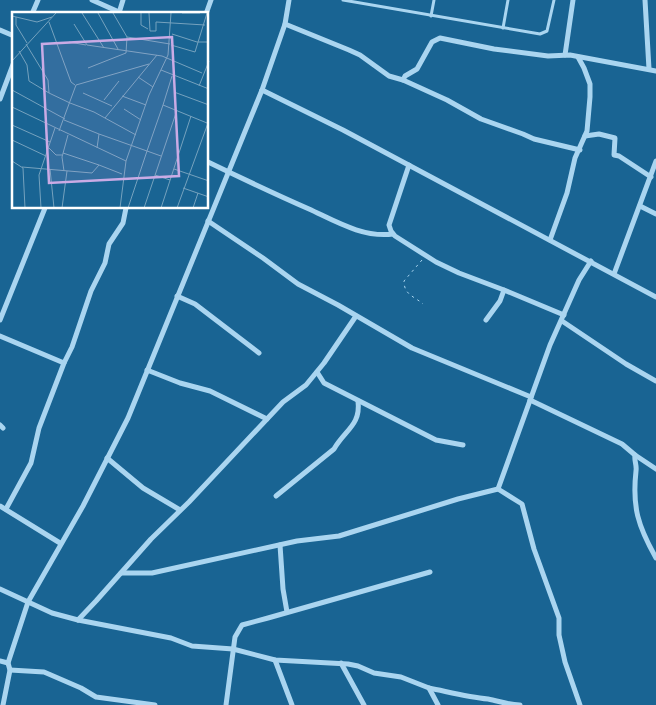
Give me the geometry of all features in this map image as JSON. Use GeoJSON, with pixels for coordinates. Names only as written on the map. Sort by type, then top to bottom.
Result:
{"type":"FeatureCollection","features":[{"type":"Feature","properties":{"kind":"street"},"geometry":{"type":"LineString","coordinates":[[33,12],[38,0]]}},
{"type":"Feature","properties":{"kind":"street"},"geometry":{"type":"LineString","coordinates":[[92,0],[117,12]]}},
{"type":"Feature","properties":{"kind":"street"},"geometry":{"type":"LineString","coordinates":[[119,12],[123,0]]}},
{"type":"Feature","properties":{"kind":"street"},"geometry":{"type":"LineString","coordinates":[[207,12],[212,0]]}},
{"type":"Feature","properties":{"kind":"street"},"geometry":{"type":"LineString","coordinates":[[3,705],[10,670],[8,663],[28,602],[60,543],[83,506],[128,418],[262,90],[284,24],[289,0]]}},
{"type":"Feature","properties":{"kind":"street"},"geometry":{"type":"LineString","coordinates":[[565,55],[573,0]]}},
{"type":"Feature","properties":{"kind":"street"},"geometry":{"type":"LineString","coordinates":[[644,0],[649,69]]}},
{"type":"Feature","properties":{"kind":"street"},"geometry":{"type":"LineString","coordinates":[[284,24],[360,55],[389,76],[447,100],[481,119],[534,139],[580,150]]}},
{"type":"Feature","properties":{"kind":"street"},"geometry":{"type":"LineString","coordinates":[[0,30],[12,35]]}},
{"type":"Feature","properties":{"kind":"street"},"geometry":{"type":"LineString","coordinates":[[402,80],[417,69],[432,42],[437,38],[494,49],[548,56],[565,55],[629,68],[656,71]]}},
{"type":"Feature","properties":{"kind":"street"},"geometry":{"type":"LineString","coordinates":[[550,240],[563,207],[576,158],[585,136],[590,84],[578,57]]}},
{"type":"Feature","properties":{"kind":"street"},"geometry":{"type":"LineString","coordinates":[[584,68],[592,60]]}},
{"type":"Feature","properties":{"kind":"street"},"geometry":{"type":"LineString","coordinates":[[0,99],[12,67]]}},
{"type":"Feature","properties":{"kind":"street"},"geometry":{"type":"LineString","coordinates":[[262,90],[409,165],[656,297]]}},
{"type":"Feature","properties":{"kind":"street"},"geometry":{"type":"LineString","coordinates":[[585,136],[599,134],[615,138],[614,155],[619,156],[651,176]]}},
{"type":"Feature","properties":{"kind":"street"},"geometry":{"type":"LineString","coordinates":[[614,274],[656,161]]}},
{"type":"Feature","properties":{"kind":"street"},"geometry":{"type":"LineString","coordinates":[[209,162],[355,230],[385,235],[393,234]]}},
{"type":"Feature","properties":{"kind":"street"},"geometry":{"type":"LineString","coordinates":[[409,165],[389,225],[393,234],[425,255],[459,273],[504,290],[563,318],[626,364],[656,381]]}},
{"type":"Feature","properties":{"kind":"street"},"geometry":{"type":"LineString","coordinates":[[640,206],[656,214]]}},
{"type":"Feature","properties":{"kind":"street"},"geometry":{"type":"LineString","coordinates":[[0,320],[44,209]]}},
{"type":"Feature","properties":{"kind":"street"},"geometry":{"type":"LineString","coordinates":[[6,509],[31,463],[39,428],[72,347],[91,291],[105,263],[109,244],[123,223],[126,209]]}},
{"type":"Feature","properties":{"kind":"street"},"geometry":{"type":"LineString","coordinates":[[208,221],[298,284],[412,348],[531,399],[622,444],[656,469]]}},
{"type":"Feature","properties":{"kind":"street"},"geometry":{"type":"LineString","coordinates":[[498,488],[550,345],[579,280],[591,262]]}},
{"type":"Feature","properties":{"kind":"street"},"geometry":{"type":"LineString","coordinates":[[486,320],[500,301],[504,290]]}},
{"type":"Feature","properties":{"kind":"street"},"geometry":{"type":"LineString","coordinates":[[177,296],[196,304],[259,353]]}},
{"type":"Feature","properties":{"kind":"street"},"geometry":{"type":"LineString","coordinates":[[78,620],[150,539],[283,402],[306,386],[356,316]]}},
{"type":"Feature","properties":{"kind":"street"},"geometry":{"type":"LineString","coordinates":[[0,336],[64,363]]}},
{"type":"Feature","properties":{"kind":"street"},"geometry":{"type":"LineString","coordinates":[[147,370],[180,383],[210,391],[267,419]]}},
{"type":"Feature","properties":{"kind":"street"},"geometry":{"type":"LineString","coordinates":[[317,372],[324,383],[358,402],[436,440],[463,445]]}},
{"type":"Feature","properties":{"kind":"street"},"geometry":{"type":"LineString","coordinates":[[276,496],[334,450],[339,440],[357,419],[359,411],[358,402]]}},
{"type":"Feature","properties":{"kind":"street"},"geometry":{"type":"LineString","coordinates":[[636,455],[634,462],[637,469],[635,492],[637,518],[656,558]]}},
{"type":"Feature","properties":{"kind":"street"},"geometry":{"type":"LineString","coordinates":[[107,458],[143,488],[180,510]]}},
{"type":"Feature","properties":{"kind":"street"},"geometry":{"type":"LineString","coordinates":[[121,573],[152,573],[297,541],[339,536],[458,498],[498,488],[522,504],[534,549],[559,618],[559,635],[565,662],[580,705]]}},
{"type":"Feature","properties":{"kind":"street"},"geometry":{"type":"LineString","coordinates":[[0,506],[60,543]]}},
{"type":"Feature","properties":{"kind":"street"},"geometry":{"type":"LineString","coordinates":[[280,545],[287,612]]}},
{"type":"Feature","properties":{"kind":"street"},"geometry":{"type":"LineString","coordinates":[[226,705],[235,637],[242,625],[430,572]]}},
{"type":"Feature","properties":{"kind":"street"},"geometry":{"type":"LineString","coordinates":[[0,589],[52,613],[78,620],[171,638],[192,646],[233,650],[275,660],[341,663],[358,666],[374,672],[401,677],[429,688],[476,698],[490,699],[509,705],[520,705]]}},
{"type":"Feature","properties":{"kind":"street"},"geometry":{"type":"LineString","coordinates":[[275,660],[292,705]]}},
{"type":"Feature","properties":{"kind":"street"},"geometry":{"type":"LineString","coordinates":[[0,661],[8,663]]}},
{"type":"Feature","properties":{"kind":"street"},"geometry":{"type":"LineString","coordinates":[[341,663],[364,705]]}},
{"type":"Feature","properties":{"kind":"street"},"geometry":{"type":"LineString","coordinates":[[10,670],[44,672],[81,688],[96,697],[155,705]]}},
{"type":"Feature","properties":{"kind":"street"},"geometry":{"type":"LineString","coordinates":[[429,688],[438,705]]}},
{"type":"Feature","properties":{"kind":"lane"},"geometry":{"type":"LineString","coordinates":[[342,0],[535,34],[546,31],[554,0]]}},
{"type":"Feature","properties":{"kind":"lane"},"geometry":{"type":"LineString","coordinates":[[431,16],[434,0]]}},
{"type":"Feature","properties":{"kind":"lane"},"geometry":{"type":"LineString","coordinates":[[503,28],[508,0]]}},
{"type":"Feature","properties":{"kind":"path"},"geometry":{"type":"LineString","coordinates":[[423,304],[408,295],[404,281],[425,255]]}}]}
